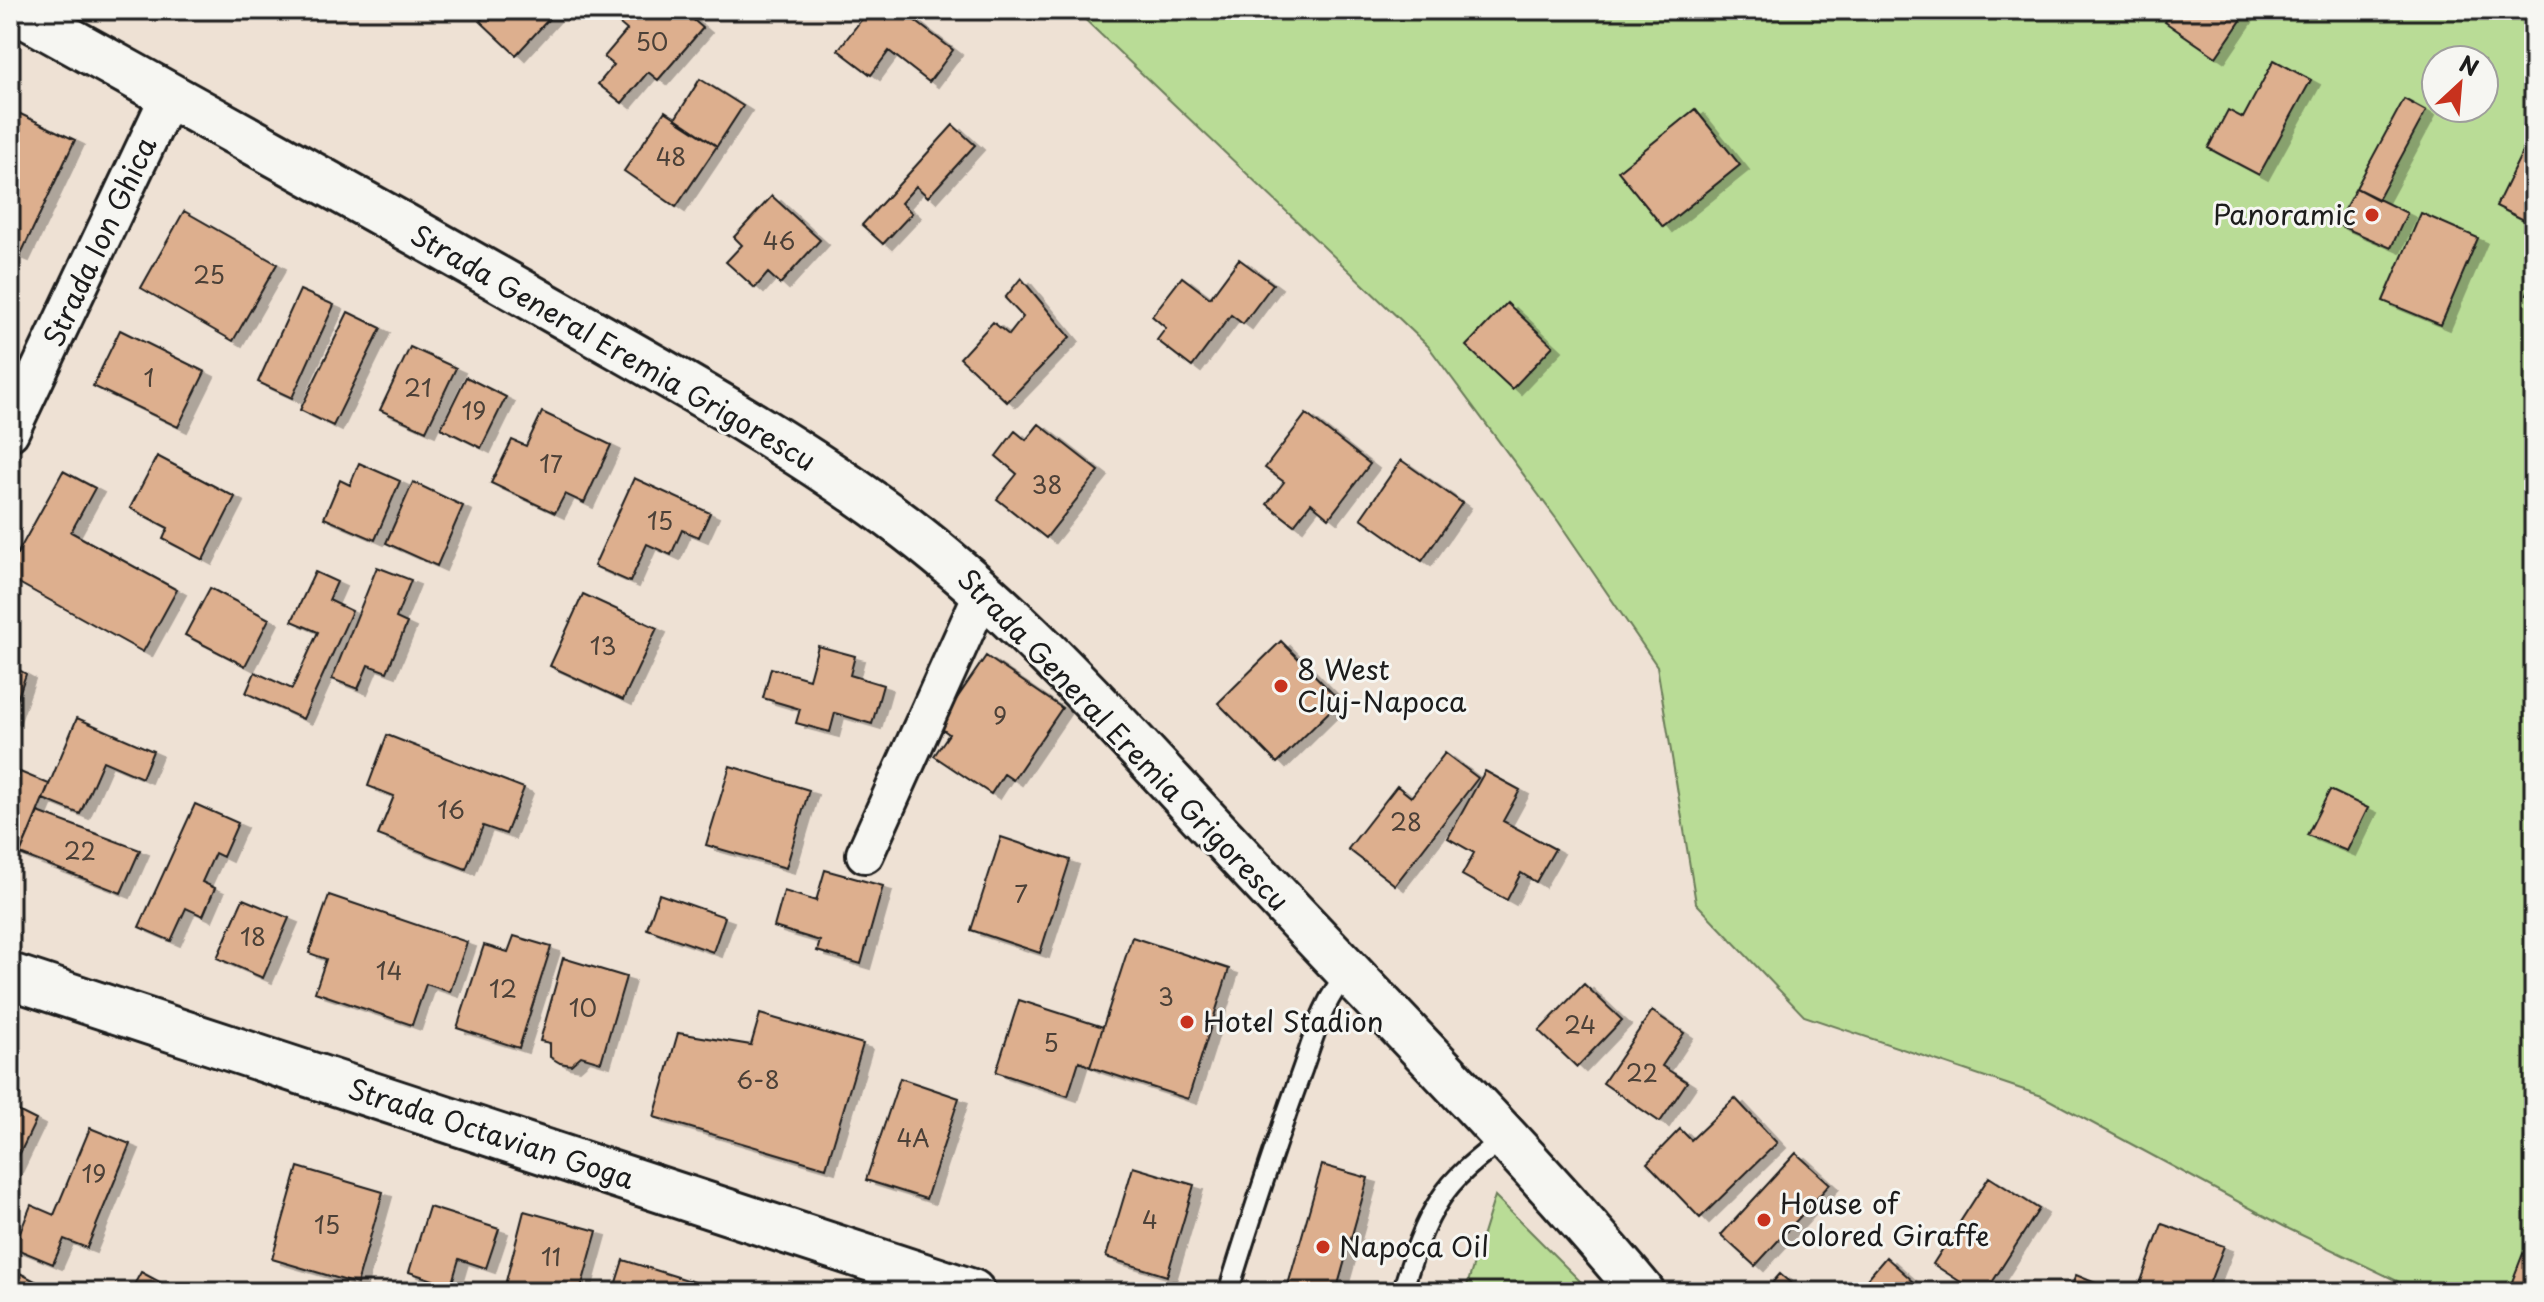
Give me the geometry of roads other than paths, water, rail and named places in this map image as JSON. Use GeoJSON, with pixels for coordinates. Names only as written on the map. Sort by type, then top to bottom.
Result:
{"type":"FeatureCollection","features":[{"type":"Feature","properties":{"kind":"main road","name":"Strada General Eremia Grigorescu"},"geometry":{"type":"LineString","coordinates":[[15,10],[719,404],[785,444],[900,524],[983,592],[1097,705],[1505,1137],[1642,1292]]}},
{"type":"Feature","properties":{"kind":"main road","name":"Strada Octavian Goga"},"geometry":{"type":"LineString","coordinates":[[10,976],[972,1292]]}},
{"type":"Feature","properties":{"kind":"street","name":"Strada Ion Ghica"},"geometry":{"type":"LineString","coordinates":[[10,432],[169,96]]}},
{"type":"Feature","properties":{"kind":"street"},"geometry":{"type":"LineString","coordinates":[[865,854],[983,592]]}},
{"type":"Feature","properties":{"kind":"lane"},"geometry":{"type":"LineString","coordinates":[[1231,1283],[1267,1166],[1312,1042],[1339,982],[1349,973]]}},
{"type":"Feature","properties":{"kind":"lane"},"geometry":{"type":"LineString","coordinates":[[1402,1292],[1425,1226],[1442,1196],[1463,1172],[1505,1137]]}},
{"type":"Feature","properties":{"kind":"place","name":"Panoramic"},"geometry":{"type":"Point","coordinates":[2372,215]}},
{"type":"Feature","properties":{"kind":"place","name":"8 West Cluj-Napoca"},"geometry":{"type":"Point","coordinates":[1281,686]}},
{"type":"Feature","properties":{"kind":"place","name":"Hotel Stadion"},"geometry":{"type":"Point","coordinates":[1187,1022]}},
{"type":"Feature","properties":{"kind":"place","name":"House of Colored Giraffe"},"geometry":{"type":"Point","coordinates":[1764,1220]}},
{"type":"Feature","properties":{"kind":"place","name":"Napoca Oil"},"geometry":{"type":"Point","coordinates":[1323,1247]}}]}
